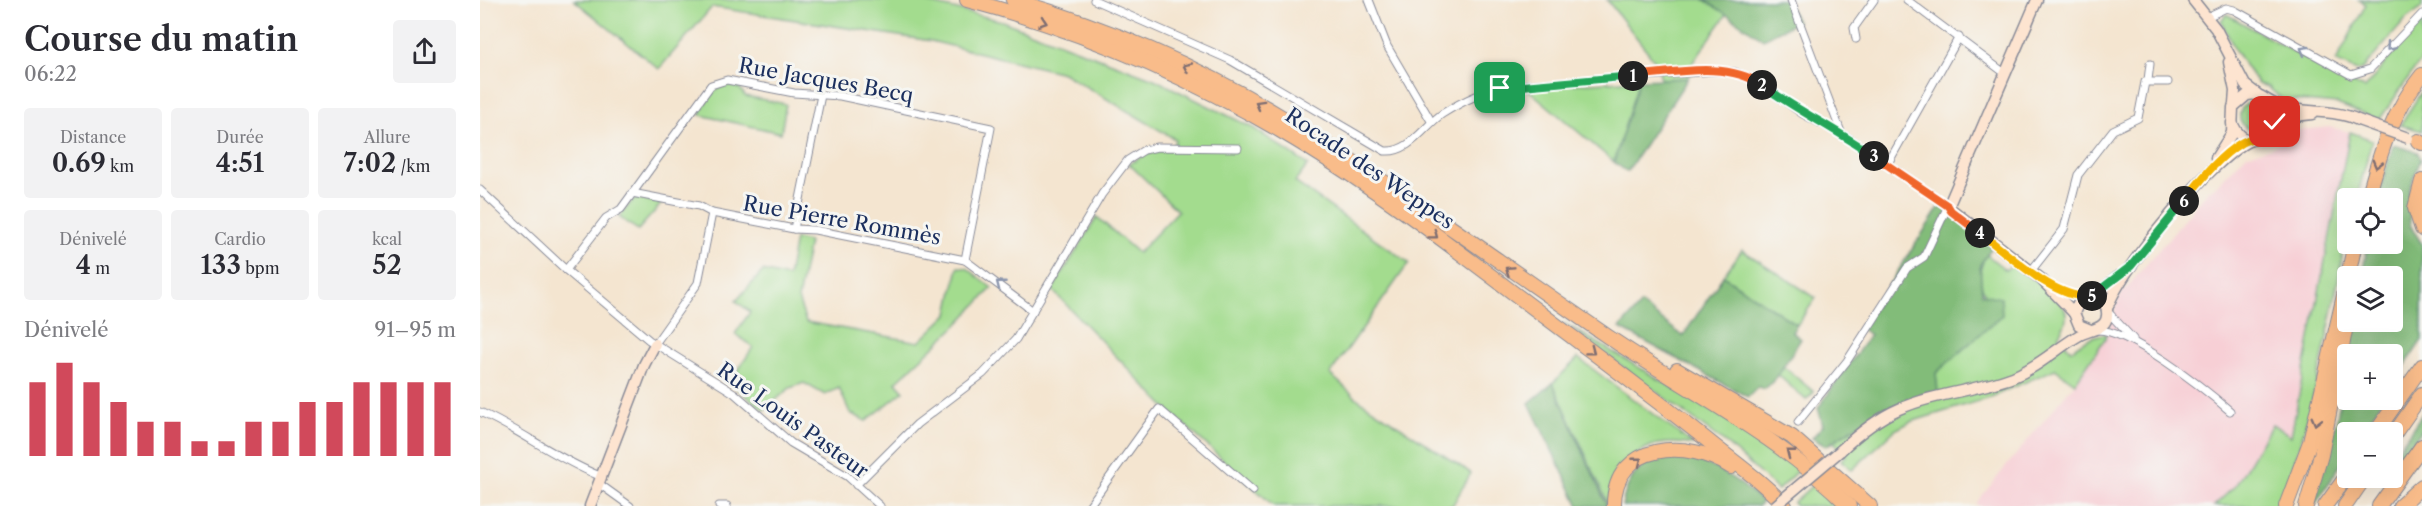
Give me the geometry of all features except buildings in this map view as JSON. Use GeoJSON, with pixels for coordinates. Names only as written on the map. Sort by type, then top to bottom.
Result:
{"type":"FeatureCollection","features":[{"type":"Feature","properties":{"kind":"highway","name":"Rocade des Weppes"},"geometry":{"type":"LineString","coordinates":[[967,0],[1036,20],[1132,56],[1185,79],[1281,131],[1411,218],[1745,468],[1785,506]]}},
{"type":"Feature","properties":{"kind":"highway","name":"Rocade des Weppes"},"geometry":{"type":"LineString","coordinates":[[1013,0],[1087,25],[1154,52],[1240,94],[1354,164],[1558,302]]}},
{"type":"Feature","properties":{"kind":"highway"},"geometry":{"type":"LineString","coordinates":[[2371,188],[2383,142],[2391,123],[2406,95],[2422,75]]}},
{"type":"Feature","properties":{"kind":"highway"},"geometry":{"type":"LineString","coordinates":[[2422,181],[2416,212],[2422,229]]}},
{"type":"Feature","properties":{"kind":"highway"},"geometry":{"type":"LineString","coordinates":[[1558,302],[1773,440],[1849,506]]}},
{"type":"Feature","properties":{"kind":"highway"},"geometry":{"type":"LineString","coordinates":[[1558,302],[1773,424],[1812,453],[1869,506]]}},
{"type":"Feature","properties":{"kind":"highway"},"geometry":{"type":"LineString","coordinates":[[2286,506],[2310,442],[2337,325]]}},
{"type":"Feature","properties":{"kind":"highway"},"geometry":{"type":"LineString","coordinates":[[2306,506],[2321,455],[2346,332]]}},
{"type":"Feature","properties":{"kind":"highway"},"geometry":{"type":"LineString","coordinates":[[2383,422],[2422,366]]}},
{"type":"Feature","properties":{"kind":"highway"},"geometry":{"type":"LineString","coordinates":[[2402,422],[2422,394]]}},
{"type":"Feature","properties":{"kind":"highway"},"geometry":{"type":"LineString","coordinates":[[2379,506],[2422,446]]}},
{"type":"Feature","properties":{"kind":"highway"},"geometry":{"type":"LineString","coordinates":[[1614,506],[1620,480],[1633,463],[1649,453],[1677,448],[1698,451],[1718,459],[1785,506]]}},
{"type":"Feature","properties":{"kind":"highway"},"geometry":{"type":"LineString","coordinates":[[2400,506],[2422,486]]}},
{"type":"Feature","properties":{"kind":"highway"},"geometry":{"type":"LineString","coordinates":[[2325,506],[2338,488]]}},
{"type":"Feature","properties":{"kind":"highway"},"geometry":{"type":"LineString","coordinates":[[2345,506],[2357,488]]}},
{"type":"Feature","properties":{"kind":"main road"},"geometry":{"type":"LineString","coordinates":[[2037,0],[1948,206],[1953,213],[2041,279],[2075,316],[2080,327],[2093,330]]}},
{"type":"Feature","properties":{"kind":"main road"},"geometry":{"type":"LineString","coordinates":[[2193,0],[2208,17],[2245,85],[2257,94],[2286,108],[2327,112],[2418,141]]}},
{"type":"Feature","properties":{"kind":"main road"},"geometry":{"type":"LineString","coordinates":[[1775,506],[1872,423],[1900,408],[2008,379],[2028,370],[2105,322],[2113,292],[2131,266],[2206,174],[2232,133],[2234,84],[2225,47]]}},
{"type":"Feature","properties":{"kind":"main road"},"geometry":{"type":"LineString","coordinates":[[2234,104],[2244,96],[2257,94]]}},
{"type":"Feature","properties":{"kind":"main road"},"geometry":{"type":"LineString","coordinates":[[2270,101],[2276,114],[2272,128]]}},
{"type":"Feature","properties":{"kind":"main road"},"geometry":{"type":"LineString","coordinates":[[2206,174],[2240,144],[2263,136],[2288,118],[2327,112]]}},
{"type":"Feature","properties":{"kind":"main road"},"geometry":{"type":"LineString","coordinates":[[2232,123],[2240,134],[2253,139]]}},
{"type":"Feature","properties":{"kind":"main road"},"geometry":{"type":"LineString","coordinates":[[2053,353],[2070,332],[2077,304],[2099,293],[2131,266]]}},
{"type":"Feature","properties":{"kind":"main road"},"geometry":{"type":"LineString","coordinates":[[2041,279],[2072,296],[2100,300],[2107,310]]}},
{"type":"Feature","properties":{"kind":"main road"},"geometry":{"type":"LineString","coordinates":[[590,506],[644,365],[655,344]]}},
{"type":"Feature","properties":{"kind":"street"},"geometry":{"type":"LineString","coordinates":[[1095,0],[1230,60],[1379,149],[1391,151],[1403,147],[1431,121],[1472,97],[1500,88],[1714,71],[1735,72],[1758,82],[1803,114],[1841,133],[1948,206],[1925,255],[1907,268],[1844,366],[1798,422]]}},
{"type":"Feature","properties":{"kind":"street"},"geometry":{"type":"LineString","coordinates":[[1369,0],[1387,46],[1431,121]]}},
{"type":"Feature","properties":{"kind":"street"},"geometry":{"type":"LineString","coordinates":[[1791,0],[1841,133]]}},
{"type":"Feature","properties":{"kind":"street"},"geometry":{"type":"LineString","coordinates":[[1856,39],[1854,28],[1874,0]]}},
{"type":"Feature","properties":{"kind":"street"},"geometry":{"type":"LineString","coordinates":[[1907,0],[2006,74]]}},
{"type":"Feature","properties":{"kind":"street"},"geometry":{"type":"LineString","coordinates":[[2208,17],[2229,8],[2342,72],[2356,75],[2374,65],[2422,14]]}},
{"type":"Feature","properties":{"kind":"street"},"geometry":{"type":"LineString","coordinates":[[1887,165],[1959,37]]}},
{"type":"Feature","properties":{"kind":"street"},"geometry":{"type":"LineString","coordinates":[[2031,271],[2064,229],[2078,175],[2113,130],[2138,118],[2143,86],[2148,80],[2150,64]]}},
{"type":"Feature","properties":{"kind":"street","name":"Rue Jacques Becq"},"geometry":{"type":"LineString","coordinates":[[566,270],[606,218],[619,210],[717,81],[727,80],[794,93],[840,96],[991,128]]}},
{"type":"Feature","properties":{"kind":"street"},"geometry":{"type":"LineString","coordinates":[[2148,80],[2168,82]]}},
{"type":"Feature","properties":{"kind":"street"},"geometry":{"type":"LineString","coordinates":[[794,230],[821,95]]}},
{"type":"Feature","properties":{"kind":"street","name":"Rue Pierre Rommès"},"geometry":{"type":"LineString","coordinates":[[965,260],[991,128]]}},
{"type":"Feature","properties":{"kind":"street"},"geometry":{"type":"LineString","coordinates":[[856,485],[923,419],[989,368],[1016,339],[1102,194],[1128,160],[1144,150],[1157,147],[1238,148]]}},
{"type":"Feature","properties":{"kind":"street","name":"Rue Louis Pasteur"},"geometry":{"type":"LineString","coordinates":[[480,190],[566,270],[655,344],[734,393],[791,443],[856,485],[880,506]]}},
{"type":"Feature","properties":{"kind":"street","name":"Rue Pierre Rommès"},"geometry":{"type":"LineString","coordinates":[[632,193],[699,206],[712,213],[794,230],[815,230],[965,260],[1033,311]]}},
{"type":"Feature","properties":{"kind":"street","name":"Rue Pierre Rommès"},"geometry":{"type":"LineString","coordinates":[[655,344],[698,283],[712,213]]}},
{"type":"Feature","properties":{"kind":"street"},"geometry":{"type":"LineString","coordinates":[[2107,310],[2120,328],[2230,411]]}},
{"type":"Feature","properties":{"kind":"street"},"geometry":{"type":"LineString","coordinates":[[2093,330],[2109,330],[2147,350]]}},
{"type":"Feature","properties":{"kind":"street"},"geometry":{"type":"LineString","coordinates":[[1089,506],[1159,409],[1253,491]]}},
{"type":"Feature","properties":{"kind":"street"},"geometry":{"type":"LineString","coordinates":[[480,412],[519,429],[531,441],[556,453],[599,480],[630,506]]}},
{"type":"Feature","properties":{"kind":"street"},"geometry":{"type":"LineString","coordinates":[[719,506],[727,506]]}},
{"type":"Feature","properties":{"kind":"shaded area"},"geometry":{"type":"Polygon","coordinates":[[[2329,127],[2350,132],[2339,188],[2337,188],[2337,198],[2290,437],[2272,424],[2236,485],[2214,506],[1979,506],[1976,503],[2075,383],[2105,339],[2120,296],[2208,191],[2214,188],[2246,155],[2274,147],[2291,131],[2329,127]]]}},
{"type":"Feature","properties":{"kind":"green space"},"geometry":{"type":"Polygon","coordinates":[[[574,0],[914,0],[1002,21],[1154,79],[1253,128],[1308,165],[1295,182],[1409,263],[1330,374],[1359,400],[1471,473],[1452,506],[1274,506],[1167,409],[1052,290],[1097,217],[1138,253],[1178,211],[1129,164],[1146,154],[1173,148],[1175,139],[1063,73],[931,41],[712,7],[659,69],[574,0]]]}},
{"type":"Feature","properties":{"kind":"green space"},"geometry":{"type":"Polygon","coordinates":[[[1607,0],[1705,0],[1727,14],[1693,62],[1688,78],[1660,79],[1659,66],[1607,0]]]}},
{"type":"Feature","properties":{"kind":"green space"},"geometry":{"type":"Polygon","coordinates":[[[1705,0],[1787,0],[1797,22],[1763,39],[1705,0]]]}},
{"type":"Feature","properties":{"kind":"green space"},"geometry":{"type":"Polygon","coordinates":[[[2359,0],[2422,0],[2422,7],[2406,19],[2364,68],[2357,71],[2336,62],[2366,4],[2359,0]]]}},
{"type":"Feature","properties":{"kind":"green space"},"geometry":{"type":"Polygon","coordinates":[[[2226,14],[2345,80],[2365,88],[2412,30],[2422,22],[2422,59],[2379,120],[2337,104],[2282,99],[2268,87],[2258,84],[2236,52],[2221,21],[2226,14]]]}},
{"type":"Feature","properties":{"kind":"green space"},"geometry":{"type":"Polygon","coordinates":[[[1688,78],[1627,172],[1614,162],[1639,80],[1688,78]]]}},
{"type":"Feature","properties":{"kind":"green space"},"geometry":{"type":"Polygon","coordinates":[[[1639,80],[1614,162],[1525,87],[1639,80]]]}},
{"type":"Feature","properties":{"kind":"green space"},"geometry":{"type":"Polygon","coordinates":[[[726,85],[739,87],[745,96],[786,104],[781,133],[700,115],[712,93],[726,85]]]}},
{"type":"Feature","properties":{"kind":"green space"},"geometry":{"type":"Polygon","coordinates":[[[2422,91],[2422,131],[2400,125],[2422,91]]]}},
{"type":"Feature","properties":{"kind":"green space"},"geometry":{"type":"Polygon","coordinates":[[[2254,102],[2264,106],[2268,116],[2264,126],[2254,130],[2244,126],[2240,116],[2244,106],[2254,102]]]}},
{"type":"Feature","properties":{"kind":"green space"},"geometry":{"type":"Polygon","coordinates":[[[2350,132],[2372,140],[2360,188],[2339,188],[2350,132]]]}},
{"type":"Feature","properties":{"kind":"green space"},"geometry":{"type":"Polygon","coordinates":[[[2393,145],[2417,152],[2421,159],[2409,191],[2410,225],[2422,244],[2422,340],[2403,369],[2403,344],[2349,344],[2351,332],[2403,332],[2403,266],[2364,266],[2366,254],[2403,254],[2403,188],[2381,188],[2393,145]]]}},
{"type":"Feature","properties":{"kind":"green space"},"geometry":{"type":"Polygon","coordinates":[[[638,198],[662,203],[638,230],[619,217],[633,200],[638,198]]]}},
{"type":"Feature","properties":{"kind":"green space"},"geometry":{"type":"Polygon","coordinates":[[[2337,199],[2337,254],[2343,254],[2340,266],[2337,266],[2337,284],[2328,332],[2310,408],[2279,506],[2214,506],[2236,485],[2272,424],[2291,436],[2337,199]]]}},
{"type":"Feature","properties":{"kind":"green space"},"geometry":{"type":"Polygon","coordinates":[[[1940,206],[1992,247],[1980,265],[1982,294],[2001,298],[2002,315],[1936,373],[1938,392],[1883,409],[1826,446],[1812,438],[1823,425],[1818,408],[1870,335],[1861,328],[1940,206]]]}},
{"type":"Feature","properties":{"kind":"green space"},"geometry":{"type":"Polygon","coordinates":[[[795,239],[809,242],[798,299],[806,322],[919,342],[948,314],[958,267],[967,268],[992,288],[956,326],[896,382],[904,391],[866,421],[850,413],[839,388],[825,395],[804,383],[790,388],[764,410],[730,383],[753,347],[735,334],[750,312],[736,301],[763,271],[788,277],[795,239]]]}},
{"type":"Feature","properties":{"kind":"green space"},"geometry":{"type":"Polygon","coordinates":[[[1742,250],[1816,298],[1797,325],[1723,276],[1742,250]]]}},
{"type":"Feature","properties":{"kind":"green space"},"geometry":{"type":"Polygon","coordinates":[[[1986,254],[2006,270],[2012,264],[2059,301],[2066,317],[2058,336],[2071,350],[2096,336],[2106,334],[2105,339],[2075,383],[2055,369],[1989,398],[1910,422],[1895,430],[1852,470],[1841,460],[1846,456],[1833,441],[1883,409],[1937,392],[1936,373],[2002,315],[1982,288],[1980,272],[1986,254]]]}},
{"type":"Feature","properties":{"kind":"green space"},"geometry":{"type":"Polygon","coordinates":[[[1723,276],[1797,325],[1792,332],[1801,339],[1776,378],[1765,389],[1758,387],[1748,397],[1620,328],[1641,304],[1683,336],[1723,276]]]}},
{"type":"Feature","properties":{"kind":"green space"},"geometry":{"type":"Polygon","coordinates":[[[1564,323],[1751,434],[1800,468],[1778,490],[1728,445],[1564,323]]]}},
{"type":"Feature","properties":{"kind":"green space"},"geometry":{"type":"Polygon","coordinates":[[[1578,358],[1694,445],[1662,443],[1643,450],[1628,462],[1616,479],[1609,506],[1553,383],[1578,358]]]}},
{"type":"Feature","properties":{"kind":"green space"},"geometry":{"type":"Polygon","coordinates":[[[1784,367],[1814,392],[1806,400],[1778,375],[1784,367]]]}},
{"type":"Feature","properties":{"kind":"green space"},"geometry":{"type":"Polygon","coordinates":[[[1553,383],[1607,506],[1579,506],[1529,403],[1553,383]]]}},
{"type":"Feature","properties":{"kind":"green space"},"geometry":{"type":"Polygon","coordinates":[[[2338,410],[2376,410],[2368,422],[2337,422],[2337,470],[2314,506],[2311,506],[2338,410]]]}},
{"type":"Feature","properties":{"kind":"green space"},"geometry":{"type":"Polygon","coordinates":[[[2422,414],[2422,430],[2403,456],[2403,442],[2422,414]]]}},
{"type":"Feature","properties":{"kind":"green space"},"geometry":{"type":"Polygon","coordinates":[[[1680,455],[1703,462],[1724,473],[1762,502],[1758,506],[1622,506],[1629,484],[1640,469],[1657,459],[1680,455]]]}},
{"type":"Feature","properties":{"kind":"green space"},"geometry":{"type":"Polygon","coordinates":[[[1816,482],[1841,506],[1796,506],[1793,503],[1816,482]]]}},
{"type":"Feature","properties":{"kind":"route"},"geometry":{"type":"LineString","coordinates":[[1500,88],[1714,71],[1745,75],[1803,114],[1847,137],[1948,206],[1953,213],[2041,279],[2078,298],[2091,297],[2099,293],[2131,266],[2206,174],[2243,142],[2265,135],[2275,122]]}}]}
